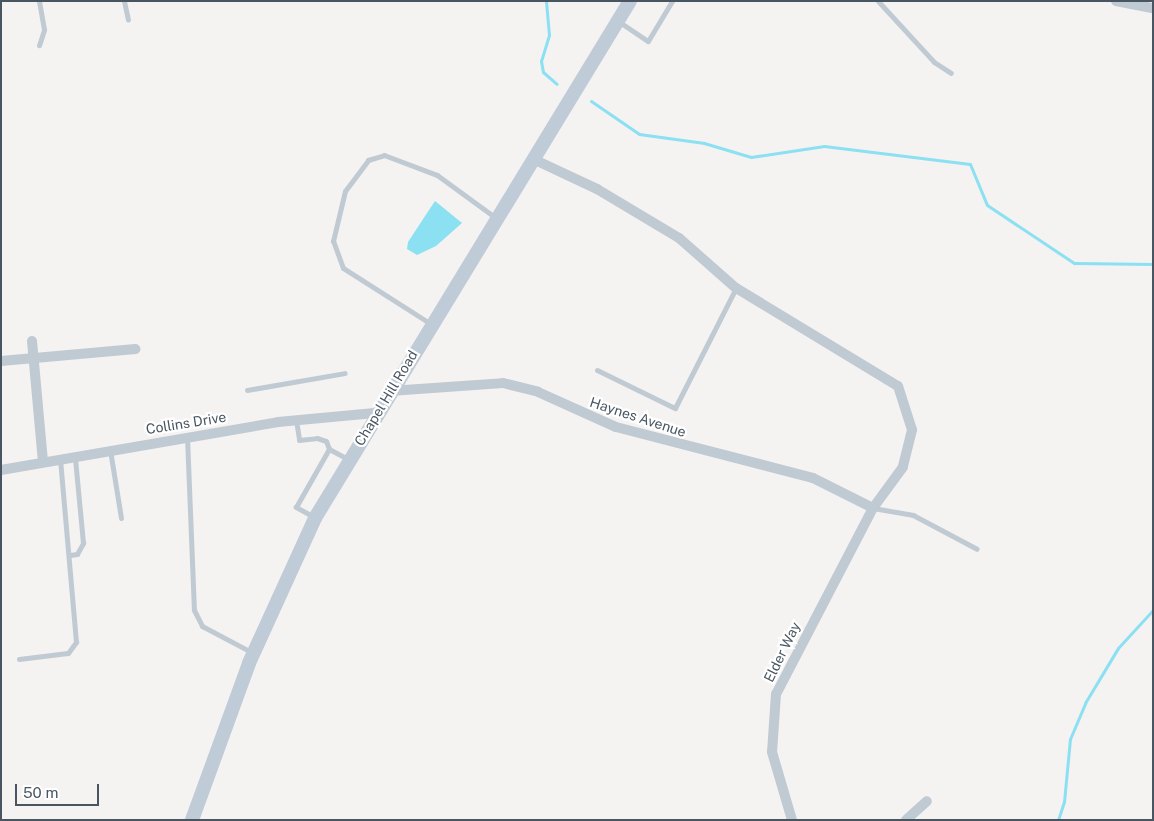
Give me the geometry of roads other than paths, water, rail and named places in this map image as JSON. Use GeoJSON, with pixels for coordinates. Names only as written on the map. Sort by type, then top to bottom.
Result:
{"type":"FeatureCollection","features":[{"type":"Feature","properties":{"kind":"main road","name":"Chapel Hill Road"},"geometry":{"type":"LineString","coordinates":[[192,820],[253,653],[315,518],[376,413],[630,1]]}},
{"type":"Feature","properties":{"kind":"street"},"geometry":{"type":"LineString","coordinates":[[1116,1],[1152,5]]}},
{"type":"Feature","properties":{"kind":"street","name":"Elder Way"},"geometry":{"type":"LineString","coordinates":[[533,159],[597,189],[680,238],[736,288],[898,386],[912,430],[903,467],[873,508],[776,694],[772,752],[792,820]]}},
{"type":"Feature","properties":{"kind":"street"},"geometry":{"type":"LineString","coordinates":[[32,341],[43,462]]}},
{"type":"Feature","properties":{"kind":"street"},"geometry":{"type":"LineString","coordinates":[[1,361],[135,349]]}},
{"type":"Feature","properties":{"kind":"street","name":"Haynes Avenue"},"geometry":{"type":"LineString","coordinates":[[390,391],[503,383],[538,392],[616,427],[813,478],[873,508]]}},
{"type":"Feature","properties":{"kind":"street","name":"Collins Drive"},"geometry":{"type":"LineString","coordinates":[[1,470],[110,450],[296,420],[376,413]]}},
{"type":"Feature","properties":{"kind":"street"},"geometry":{"type":"LineString","coordinates":[[906,820],[927,801]]}},
{"type":"Feature","properties":{"kind":"lane"},"geometry":{"type":"LineString","coordinates":[[39,1],[44,30],[40,45]]}},
{"type":"Feature","properties":{"kind":"lane"},"geometry":{"type":"LineString","coordinates":[[124,1],[128,20]]}},
{"type":"Feature","properties":{"kind":"lane"},"geometry":{"type":"LineString","coordinates":[[618,21],[648,41],[672,1]]}},
{"type":"Feature","properties":{"kind":"lane"},"geometry":{"type":"LineString","coordinates":[[878,1],[934,62],[951,73]]}},
{"type":"Feature","properties":{"kind":"lane"},"geometry":{"type":"LineString","coordinates":[[431,324],[343,268],[333,241],[345,191],[368,160],[384,155],[437,175],[496,218]]}},
{"type":"Feature","properties":{"kind":"lane"},"geometry":{"type":"LineString","coordinates":[[597,370],[674,408],[736,288]]}},
{"type":"Feature","properties":{"kind":"lane"},"geometry":{"type":"LineString","coordinates":[[247,390],[345,373]]}},
{"type":"Feature","properties":{"kind":"lane"},"geometry":{"type":"LineString","coordinates":[[296,420],[299,440],[317,438],[326,441],[329,449],[348,459]]}},
{"type":"Feature","properties":{"kind":"lane"},"geometry":{"type":"LineString","coordinates":[[187,437],[194,610],[202,626],[253,653]]}},
{"type":"Feature","properties":{"kind":"lane"},"geometry":{"type":"LineString","coordinates":[[315,518],[296,507],[329,449]]}},
{"type":"Feature","properties":{"kind":"lane"},"geometry":{"type":"LineString","coordinates":[[110,450],[121,518]]}},
{"type":"Feature","properties":{"kind":"lane"},"geometry":{"type":"LineString","coordinates":[[70,555],[77,554],[83,543],[75,457]]}},
{"type":"Feature","properties":{"kind":"lane"},"geometry":{"type":"LineString","coordinates":[[18,659],[68,653],[76,642],[70,555],[60,459]]}},
{"type":"Feature","properties":{"kind":"lane"},"geometry":{"type":"LineString","coordinates":[[873,508],[912,515],[977,549]]}},
{"type":"Feature","properties":{"kind":"water"},"geometry":{"type":"Polygon","coordinates":[[[435,201],[462,223],[436,246],[417,255],[407,249],[408,242],[435,201]]]}},
{"type":"Feature","properties":{"kind":"waterway"},"geometry":{"type":"LineString","coordinates":[[546,1],[549,35],[541,61],[543,72],[557,84]]}},
{"type":"Feature","properties":{"kind":"waterway"},"geometry":{"type":"LineString","coordinates":[[591,101],[639,134],[704,143],[751,157],[824,146],[970,164],[987,205],[1074,263],[1153,264]]}},
{"type":"Feature","properties":{"kind":"waterway"},"geometry":{"type":"LineString","coordinates":[[1058,820],[1064,802],[1070,739],[1085,703],[1118,648],[1153,610]]}}]}
